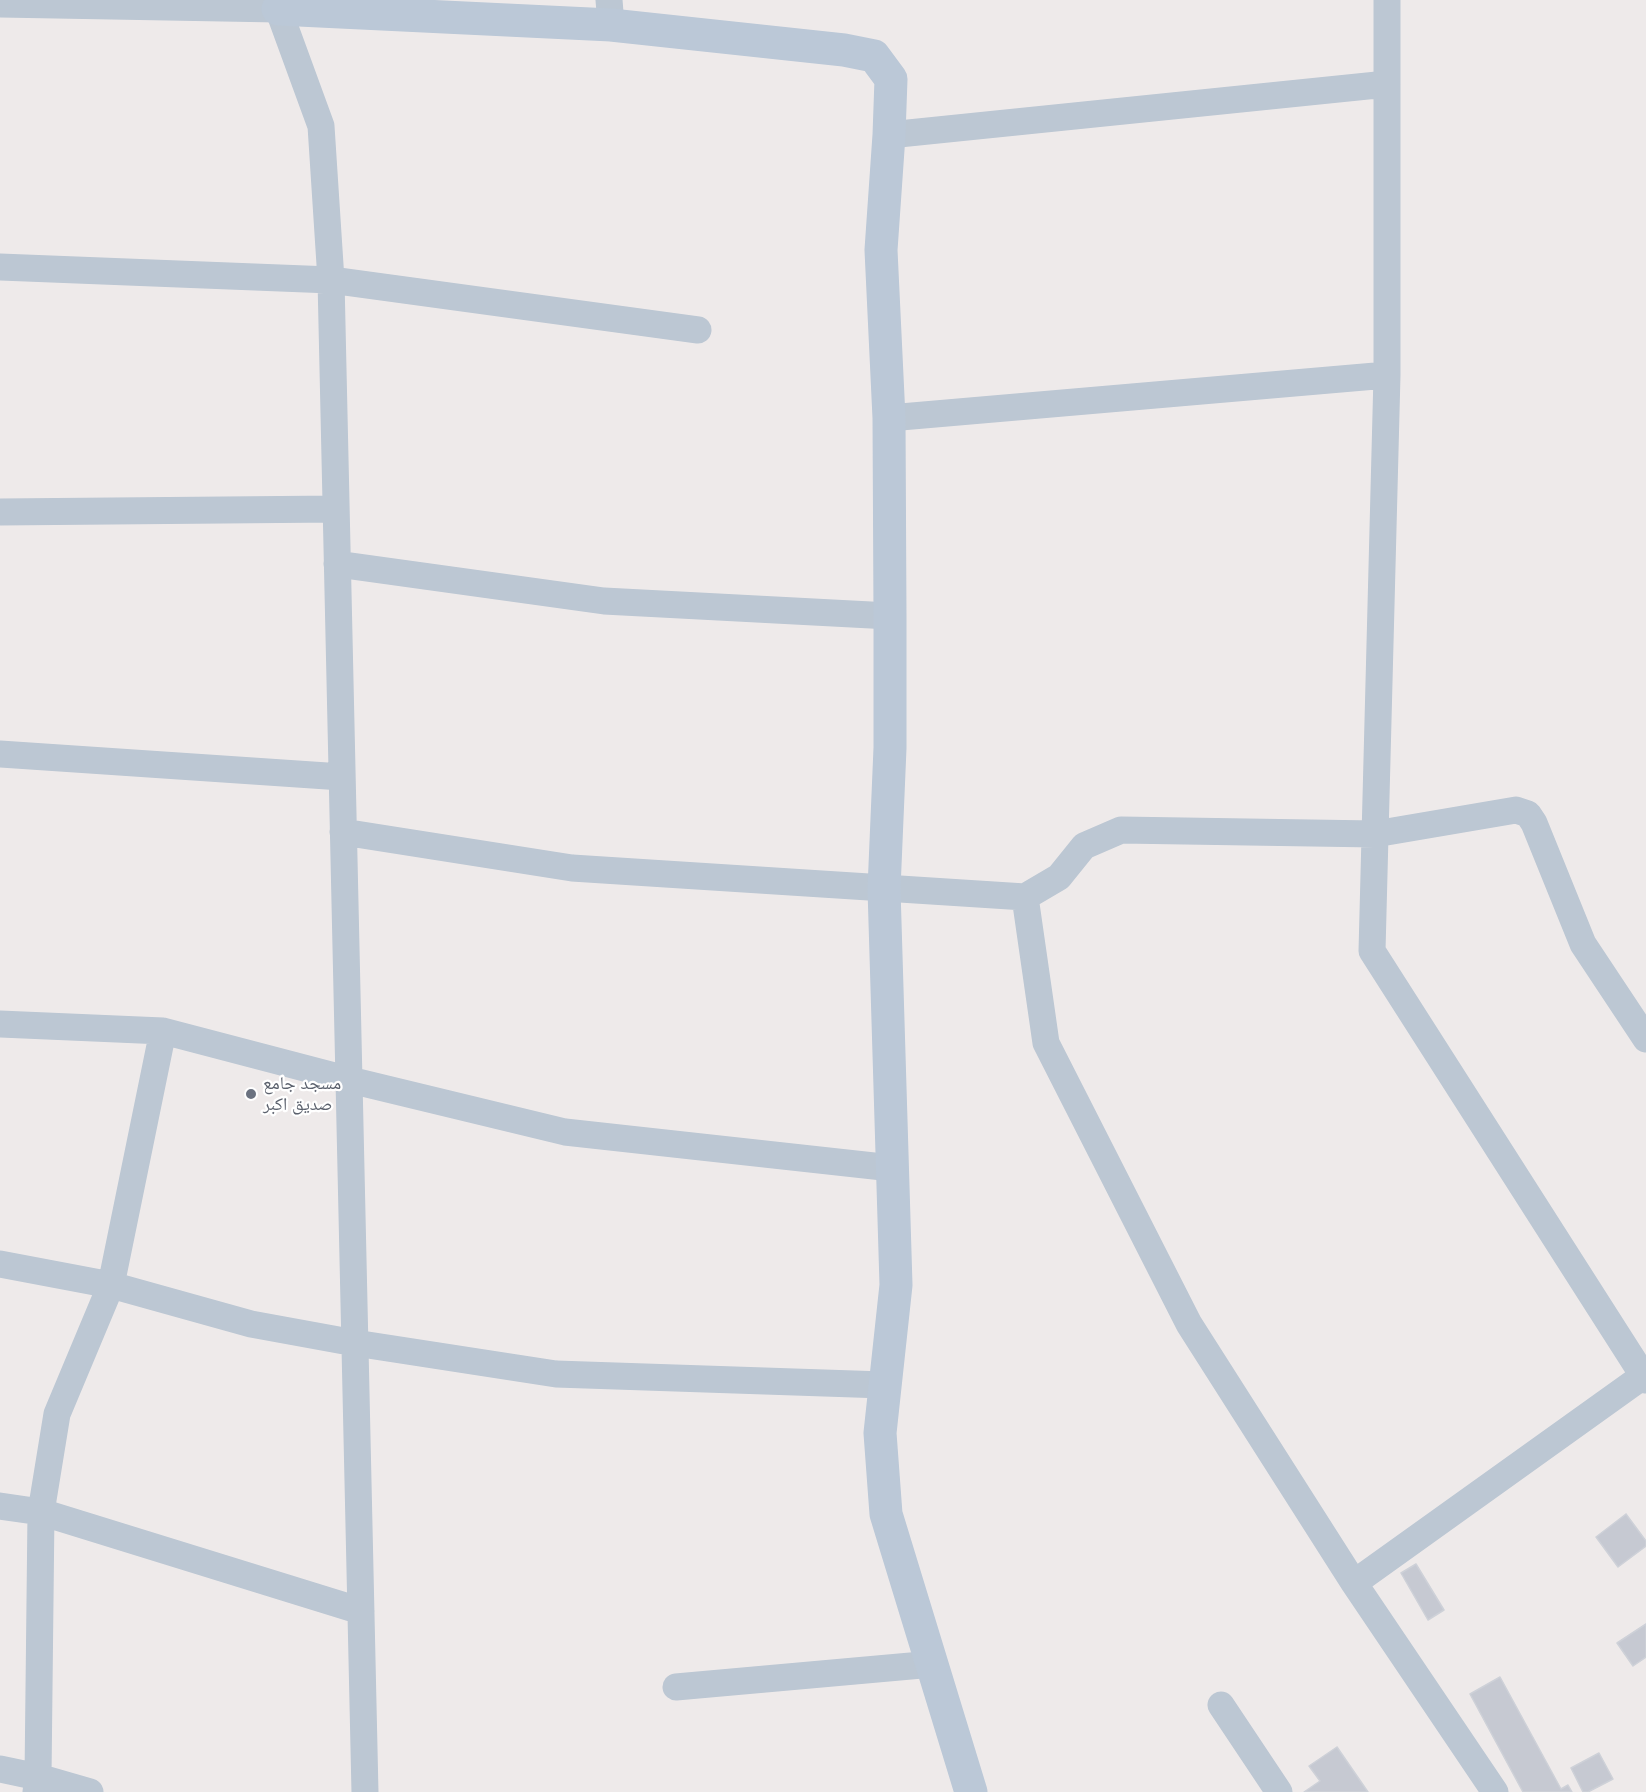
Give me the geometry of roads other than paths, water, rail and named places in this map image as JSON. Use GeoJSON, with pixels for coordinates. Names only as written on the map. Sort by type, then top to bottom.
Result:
{"type":"FeatureCollection","features":[{"type":"Feature","properties":{"kind":"street"},"geometry":{"type":"LineString","coordinates":[[1354,1583],[1645,1377],[1372,951],[1387,375],[1387,0]]}},
{"type":"Feature","properties":{"kind":"street"},"geometry":{"type":"LineString","coordinates":[[0,4],[277,5],[610,13],[874,56],[891,78],[881,250],[889,418],[890,616],[890,748],[884,889],[896,1285],[880,1433],[886,1514],[971,1792]]}},
{"type":"Feature","properties":{"kind":"street"},"geometry":{"type":"LineString","coordinates":[[277,5],[321,126],[331,280],[365,1792]]}},
{"type":"Feature","properties":{"kind":"street"},"geometry":{"type":"LineString","coordinates":[[889,135],[1387,84]]}},
{"type":"Feature","properties":{"kind":"street"},"geometry":{"type":"LineString","coordinates":[[0,267],[331,280],[698,330]]}},
{"type":"Feature","properties":{"kind":"street"},"geometry":{"type":"LineString","coordinates":[[889,418],[1387,375]]}},
{"type":"Feature","properties":{"kind":"street"},"geometry":{"type":"LineString","coordinates":[[0,512],[336,509]]}},
{"type":"Feature","properties":{"kind":"street"},"geometry":{"type":"LineString","coordinates":[[338,564],[604,601],[890,616]]}},
{"type":"Feature","properties":{"kind":"street"},"geometry":{"type":"LineString","coordinates":[[0,754],[342,777]]}},
{"type":"Feature","properties":{"kind":"street"},"geometry":{"type":"LineString","coordinates":[[344,832],[572,868],[1025,897],[1059,878],[1084,846],[1121,830],[1375,834],[1516,810],[1528,814],[1534,823],[1583,944],[1646,1040]]}},
{"type":"Feature","properties":{"kind":"street"},"geometry":{"type":"LineString","coordinates":[[1025,897],[1046,1043],[1189,1324],[1354,1583],[1495,1792]]}},
{"type":"Feature","properties":{"kind":"street"},"geometry":{"type":"LineString","coordinates":[[0,1024],[163,1031],[350,1080],[565,1132],[892,1168]]}},
{"type":"Feature","properties":{"kind":"street"},"geometry":{"type":"LineString","coordinates":[[37,1785],[41,1512],[57,1414],[111,1285],[163,1031]]}},
{"type":"Feature","properties":{"kind":"street"},"geometry":{"type":"LineString","coordinates":[[0,1264],[111,1285],[251,1324],[355,1343],[556,1374],[884,1385]]}},
{"type":"Feature","properties":{"kind":"street"},"geometry":{"type":"LineString","coordinates":[[0,1506],[41,1512],[361,1611]]}},
{"type":"Feature","properties":{"kind":"street"},"geometry":{"type":"LineString","coordinates":[[676,1687],[933,1664]]}},
{"type":"Feature","properties":{"kind":"street"},"geometry":{"type":"LineString","coordinates":[[1221,1705],[1279,1792]]}},
{"type":"Feature","properties":{"kind":"street"},"geometry":{"type":"LineString","coordinates":[[0,1769],[37,1785],[90,1792]]}},
{"type":"Feature","properties":{"kind":"place","name":"مسجد جامع صدیق اکبر"},"geometry":{"type":"Point","coordinates":[251,1094]}}]}
